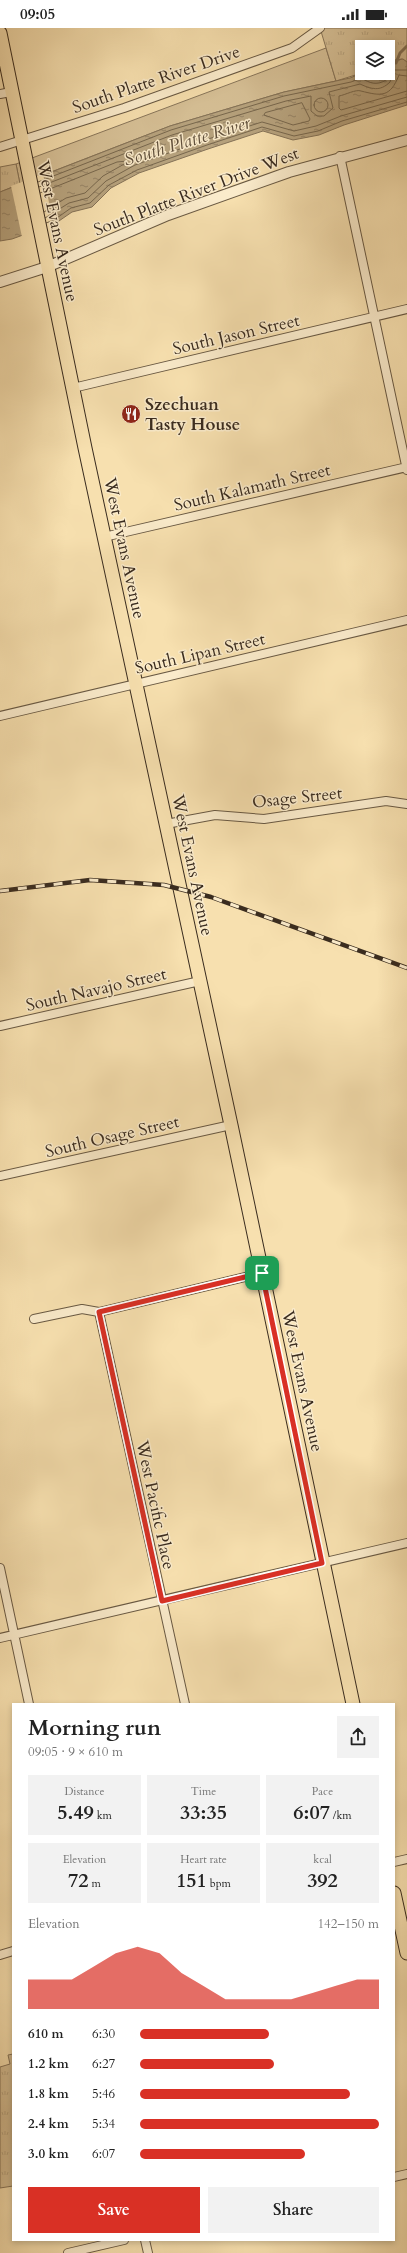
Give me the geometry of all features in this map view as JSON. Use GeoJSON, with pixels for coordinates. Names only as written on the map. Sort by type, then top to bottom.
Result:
{"type":"FeatureCollection","features":[{"type":"Feature","properties":{"kind":"main road","name":"West Evans Avenue"},"geometry":{"type":"LineString","coordinates":[[0,33],[6,93],[21,141],[104,537],[232,1124],[322,1563],[353,1703]]}},
{"type":"Feature","properties":{"kind":"main road"},"geometry":{"type":"LineString","coordinates":[[395,1898],[407,1953]]}},
{"type":"Feature","properties":{"kind":"street","name":"South Platte River Drive"},"geometry":{"type":"LineString","coordinates":[[0,147],[124,108],[292,48],[319,28]]}},
{"type":"Feature","properties":{"kind":"street","name":"South Platte River Drive West"},"geometry":{"type":"LineString","coordinates":[[0,282],[47,267],[168,215],[289,172],[340,156],[407,140]]}},
{"type":"Feature","properties":{"kind":"street"},"geometry":{"type":"LineString","coordinates":[[340,156],[407,468]]}},
{"type":"Feature","properties":{"kind":"street","name":"South Jason Street"},"geometry":{"type":"LineString","coordinates":[[73,388],[407,309]]}},
{"type":"Feature","properties":{"kind":"street","name":"South Kalamath Street"},"geometry":{"type":"LineString","coordinates":[[104,537],[407,468]]}},
{"type":"Feature","properties":{"kind":"street","name":"South Lipan Street"},"geometry":{"type":"LineString","coordinates":[[0,716],[407,620]]}},
{"type":"Feature","properties":{"kind":"street","name":"Osage Street"},"geometry":{"type":"LineString","coordinates":[[166,824],[214,815],[264,819],[386,801],[407,804]]}},
{"type":"Feature","properties":{"kind":"street","name":"South Navajo Street"},"geometry":{"type":"LineString","coordinates":[[0,1026],[200,980]]}},
{"type":"Feature","properties":{"kind":"street","name":"South Osage Street"},"geometry":{"type":"LineString","coordinates":[[0,1176],[232,1124]]}},
{"type":"Feature","properties":{"kind":"street"},"geometry":{"type":"LineString","coordinates":[[34,1319],[82,1309],[99,1312],[262,1273]]}},
{"type":"Feature","properties":{"kind":"street","name":"West Pacific Place"},"geometry":{"type":"LineString","coordinates":[[99,1312],[185,1703]]}},
{"type":"Feature","properties":{"kind":"street"},"geometry":{"type":"LineString","coordinates":[[0,1638],[407,1543]]}},
{"type":"Feature","properties":{"kind":"street"},"geometry":{"type":"LineString","coordinates":[[0,1568],[29,1703]]}},
{"type":"Feature","properties":{"kind":"street"},"geometry":{"type":"LineString","coordinates":[[395,1862],[407,1859]]}},
{"type":"Feature","properties":{"kind":"street"},"geometry":{"type":"LineString","coordinates":[[0,1955],[12,1952]]}},
{"type":"Feature","properties":{"kind":"street"},"geometry":{"type":"LineString","coordinates":[[395,2177],[407,2174]]}},
{"type":"Feature","properties":{"kind":"street"},"geometry":{"type":"LineString","coordinates":[[68,2253],[120,2241]]}},
{"type":"Feature","properties":{"kind":"street"},"geometry":{"type":"LineString","coordinates":[[144,2241],[148,2253]]}},
{"type":"Feature","properties":{"kind":"green space"},"geometry":{"type":"Polygon","coordinates":[[[320,28],[407,28],[407,62],[402,59],[395,60],[395,40],[355,40],[355,75],[336,81],[320,28]]]}},
{"type":"Feature","properties":{"kind":"green space"},"geometry":{"type":"Polygon","coordinates":[[[326,48],[336,81],[284,92],[170,126],[20,184],[16,164],[326,48]]]}},
{"type":"Feature","properties":{"kind":"green space"},"geometry":{"type":"Polygon","coordinates":[[[16,164],[20,184],[0,192],[0,167],[16,164]]]}},
{"type":"Feature","properties":{"kind":"green space"},"geometry":{"type":"Polygon","coordinates":[[[12,2054],[12,2186],[0,2188],[0,2067],[10,2064],[8,2055],[12,2054]]]}},
{"type":"Feature","properties":{"kind":"water","name":"South Platte River"},"geometry":{"type":"Polygon","coordinates":[[[403,59],[407,62],[407,105],[344,125],[319,135],[293,140],[263,131],[208,149],[139,173],[111,188],[92,207],[72,212],[56,223],[12,239],[0,241],[0,192],[170,126],[284,92],[355,76],[355,80],[395,80],[395,60],[403,59]]]}},
{"type":"Feature","properties":{"kind":"pier"},"geometry":{"type":"Polygon","coordinates":[[[43,174],[54,226],[22,237],[11,186],[43,174]]]}},
{"type":"Feature","properties":{"kind":"waterway"},"geometry":{"type":"LineString","coordinates":[[396,63],[400,53],[407,46]]}},
{"type":"Feature","properties":{"kind":"railway"},"geometry":{"type":"LineString","coordinates":[[0,891],[90,880],[164,885],[211,897],[407,968]]}},
{"type":"Feature","properties":{"kind":"place","name":"Szechuan Tasty House"},"geometry":{"type":"Point","coordinates":[131,414]}},
{"type":"Feature","properties":{"kind":"route"},"geometry":{"type":"LineString","coordinates":[[262,1273],[322,1563],[162,1601],[99,1312],[262,1273]]}}]}
